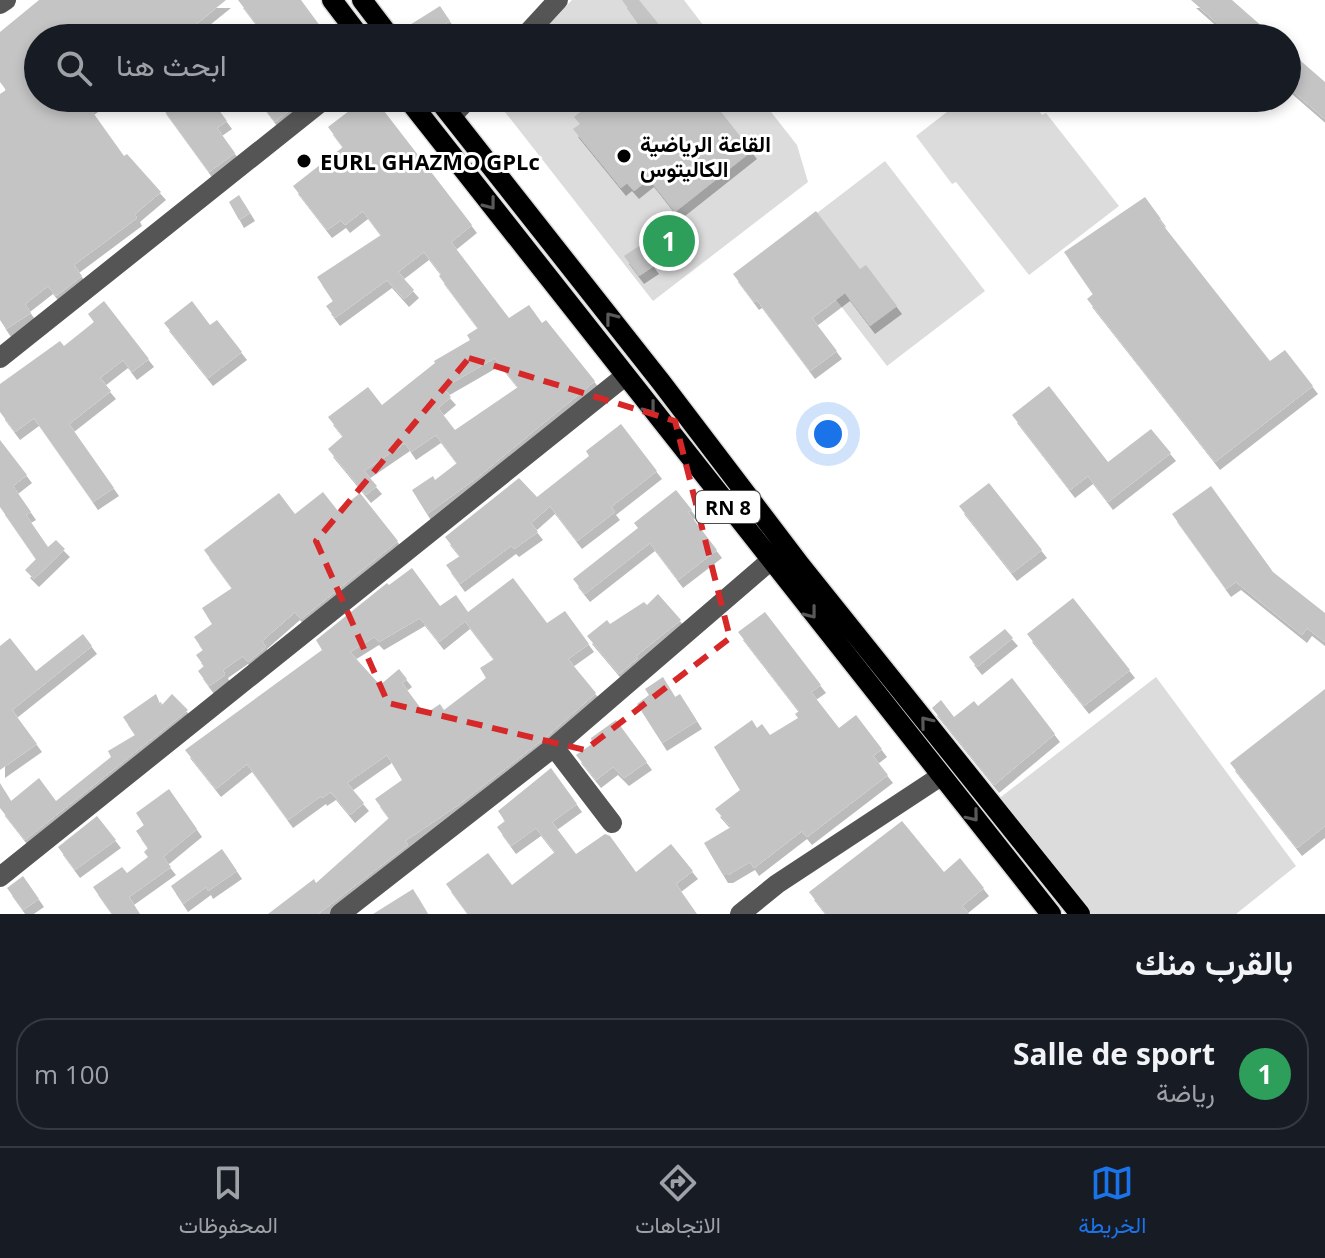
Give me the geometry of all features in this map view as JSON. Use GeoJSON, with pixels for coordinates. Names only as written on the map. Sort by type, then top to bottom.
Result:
{"type":"FeatureCollection","features":[{"type":"Feature","properties":{"kind":"main road"},"geometry":{"type":"LineString","coordinates":[[332,0],[350,24]]}},
{"type":"Feature","properties":{"kind":"main road"},"geometry":{"type":"LineString","coordinates":[[362,0],[380,24]]}},
{"type":"Feature","properties":{"kind":"main road","name":"RN 8"},"geometry":{"type":"LineString","coordinates":[[418,112],[1051,914]]}},
{"type":"Feature","properties":{"kind":"main road","name":"RN 8"},"geometry":{"type":"LineString","coordinates":[[449,112],[661,382],[792,556],[1080,914]]}},
{"type":"Feature","properties":{"kind":"street"},"geometry":{"type":"LineString","coordinates":[[0,4],[6,0]]}},
{"type":"Feature","properties":{"kind":"street"},"geometry":{"type":"LineString","coordinates":[[536,24],[558,0]]}},
{"type":"Feature","properties":{"kind":"street"},"geometry":{"type":"LineString","coordinates":[[0,358],[308,112]]}},
{"type":"Feature","properties":{"kind":"street"},"geometry":{"type":"LineString","coordinates":[[452,116],[456,112]]}},
{"type":"Feature","properties":{"kind":"street"},"geometry":{"type":"LineString","coordinates":[[0,877],[625,376]]}},
{"type":"Feature","properties":{"kind":"street"},"geometry":{"type":"LineString","coordinates":[[340,914],[554,747],[770,561]]}},
{"type":"Feature","properties":{"kind":"street"},"geometry":{"type":"LineString","coordinates":[[554,747],[612,823]]}},
{"type":"Feature","properties":{"kind":"street"},"geometry":{"type":"LineString","coordinates":[[740,914],[777,884],[941,776]]}},
{"type":"Feature","properties":{"kind":"highlighted area"},"geometry":{"type":"Polygon","coordinates":[[[469,358],[675,421],[730,638],[585,750],[388,703],[316,541],[469,358]]]}},
{"type":"Feature","properties":{"kind":"shaded area"},"geometry":{"type":"Polygon","coordinates":[[[572,0],[684,0],[702,24],[549,24],[572,0]]]}},
{"type":"Feature","properties":{"kind":"shaded area"},"geometry":{"type":"Polygon","coordinates":[[[505,112],[771,112],[797,145],[808,182],[653,301],[505,112]]]}},
{"type":"Feature","properties":{"kind":"shaded area"},"geometry":{"type":"Polygon","coordinates":[[[947,112],[1046,113],[1119,206],[1029,275],[916,136],[947,112]]]}},
{"type":"Feature","properties":{"kind":"shaded area"},"geometry":{"type":"Polygon","coordinates":[[[885,161],[985,291],[887,366],[787,236],[885,161]]]}},
{"type":"Feature","properties":{"kind":"shaded area"},"geometry":{"type":"Polygon","coordinates":[[[1156,677],[1296,866],[1236,914],[1080,914],[992,804],[1156,677]]]}},
{"type":"Feature","properties":{"kind":"building"},"geometry":{"type":"Polygon","coordinates":[[[39,0],[226,0],[196,24],[24,24],[24,112],[93,112],[124,156],[127,154],[161,192],[135,214],[137,218],[74,265],[82,276],[56,296],[48,286],[25,304],[31,313],[6,329],[0,320],[0,94],[6,90],[0,82],[0,32],[39,0]]]}},
{"type":"Feature","properties":{"kind":"building"},"geometry":{"type":"Polygon","coordinates":[[[238,0],[301,0],[319,24],[256,24],[238,0]]]}},
{"type":"Feature","properties":{"kind":"building"},"geometry":{"type":"Polygon","coordinates":[[[622,0],[639,0],[659,24],[639,24],[622,0]]]}},
{"type":"Feature","properties":{"kind":"building"},"geometry":{"type":"Polygon","coordinates":[[[1191,0],[1232,0],[1259,24],[1218,24],[1191,0]]]}},
{"type":"Feature","properties":{"kind":"building"},"geometry":{"type":"Polygon","coordinates":[[[440,6],[450,21],[445,24],[411,24],[440,6]]]}},
{"type":"Feature","properties":{"kind":"building"},"geometry":{"type":"Polygon","coordinates":[[[1301,61],[1325,82],[1325,119],[1301,98],[1301,61]]]}},
{"type":"Feature","properties":{"kind":"building"},"geometry":{"type":"Polygon","coordinates":[[[165,112],[220,112],[227,121],[217,128],[235,153],[209,172],[165,112]]]}},
{"type":"Feature","properties":{"kind":"building"},"geometry":{"type":"Polygon","coordinates":[[[268,112],[288,112],[275,122],[268,112]]]}},
{"type":"Feature","properties":{"kind":"building"},"geometry":{"type":"Polygon","coordinates":[[[348,112],[385,112],[472,225],[451,242],[509,318],[529,305],[542,323],[546,320],[595,381],[478,477],[427,514],[412,490],[433,476],[435,480],[457,463],[436,435],[411,452],[405,443],[364,471],[377,486],[366,495],[328,449],[343,436],[328,417],[368,387],[382,405],[434,361],[470,340],[467,335],[478,328],[424,252],[398,272],[414,290],[404,299],[387,280],[335,318],[326,306],[333,301],[317,277],[381,235],[363,211],[345,225],[341,220],[327,230],[293,186],[343,147],[328,127],[348,112]],[[495,358],[443,388],[451,397],[438,408],[455,430],[518,387],[495,358]]]}},
{"type":"Feature","properties":{"kind":"building"},"geometry":{"type":"Polygon","coordinates":[[[580,112],[721,112],[752,151],[675,212],[649,179],[634,191],[627,183],[621,188],[573,129],[580,124],[574,117],[580,112]]]}},
{"type":"Feature","properties":{"kind":"building"},"geometry":{"type":"Polygon","coordinates":[[[239,195],[250,213],[239,220],[229,202],[239,195]]]}},
{"type":"Feature","properties":{"kind":"building"},"geometry":{"type":"Polygon","coordinates":[[[1145,197],[1159,220],[1270,361],[1285,350],[1313,386],[1215,462],[1087,299],[1093,294],[1064,252],[1145,197]]]}},
{"type":"Feature","properties":{"kind":"building"},"geometry":{"type":"Polygon","coordinates":[[[816,211],[860,269],[866,265],[897,306],[870,326],[845,293],[812,318],[837,351],[810,371],[757,300],[754,302],[733,274],[816,211]]]}},
{"type":"Feature","properties":{"kind":"building"},"geometry":{"type":"Polygon","coordinates":[[[639,246],[654,266],[639,276],[624,256],[639,246]]]}},
{"type":"Feature","properties":{"kind":"building"},"geometry":{"type":"Polygon","coordinates":[[[104,301],[149,359],[132,372],[123,360],[100,378],[111,391],[69,424],[114,488],[93,502],[34,418],[15,432],[0,412],[0,384],[60,341],[64,346],[94,322],[88,314],[104,301]]]}},
{"type":"Feature","properties":{"kind":"building"},"geometry":{"type":"Polygon","coordinates":[[[192,301],[210,325],[217,320],[242,352],[208,378],[164,323],[192,301]]]}},
{"type":"Feature","properties":{"kind":"building"},"geometry":{"type":"Polygon","coordinates":[[[1049,386],[1108,462],[1151,429],[1171,453],[1108,502],[1088,476],[1070,490],[1012,415],[1049,386]]]}},
{"type":"Feature","properties":{"kind":"building"},"geometry":{"type":"Polygon","coordinates":[[[621,424],[657,471],[611,507],[615,512],[577,541],[550,506],[531,523],[538,532],[514,549],[511,546],[460,584],[446,565],[460,556],[445,537],[519,478],[537,497],[589,456],[586,451],[621,424]]]}},
{"type":"Feature","properties":{"kind":"building"},"geometry":{"type":"Polygon","coordinates":[[[0,440],[27,475],[13,486],[31,512],[26,515],[48,547],[56,540],[65,549],[34,579],[25,570],[36,559],[0,507],[0,440]]]}},
{"type":"Feature","properties":{"kind":"building"},"geometry":{"type":"Polygon","coordinates":[[[989,483],[1042,550],[1012,573],[959,506],[989,483]]]}},
{"type":"Feature","properties":{"kind":"building"},"geometry":{"type":"Polygon","coordinates":[[[1211,486],[1273,572],[1325,613],[1325,642],[1307,628],[1302,635],[1236,582],[1226,589],[1172,514],[1211,486]]]}},
{"type":"Feature","properties":{"kind":"building"},"geometry":{"type":"Polygon","coordinates":[[[676,490],[692,510],[688,512],[717,550],[678,580],[650,543],[585,594],[573,579],[638,528],[634,523],[676,490]]]}},
{"type":"Feature","properties":{"kind":"building"},"geometry":{"type":"Polygon","coordinates":[[[323,492],[338,511],[360,493],[398,541],[301,619],[295,612],[262,641],[266,647],[248,662],[243,656],[223,670],[225,675],[209,686],[198,671],[204,666],[196,655],[203,650],[194,637],[212,624],[202,608],[232,588],[204,550],[279,493],[295,514],[323,492]]]}},
{"type":"Feature","properties":{"kind":"building"},"geometry":{"type":"Polygon","coordinates":[[[412,568],[440,606],[456,595],[468,612],[513,578],[547,623],[565,611],[589,644],[568,659],[596,693],[546,737],[457,806],[405,841],[408,845],[318,914],[268,914],[314,879],[316,883],[389,818],[375,799],[402,780],[387,755],[347,783],[364,803],[350,815],[331,792],[288,820],[247,764],[216,789],[185,750],[322,650],[316,640],[387,583],[389,585],[412,568]],[[420,618],[379,642],[374,637],[350,652],[380,685],[399,669],[407,679],[402,683],[425,714],[440,704],[444,710],[486,678],[480,668],[494,659],[465,621],[439,642],[420,618]]]}},
{"type":"Feature","properties":{"kind":"building"},"geometry":{"type":"Polygon","coordinates":[[[658,594],[681,620],[636,656],[638,658],[619,674],[587,636],[607,620],[610,624],[644,602],[647,605],[658,594]]]}},
{"type":"Feature","properties":{"kind":"building"},"geometry":{"type":"Polygon","coordinates":[[[1073,598],[1130,670],[1084,706],[1027,634],[1073,598]]]}},
{"type":"Feature","properties":{"kind":"building"},"geometry":{"type":"Polygon","coordinates":[[[765,612],[821,685],[811,692],[839,728],[856,715],[882,749],[873,756],[888,775],[807,837],[802,831],[754,868],[750,862],[723,875],[704,843],[731,827],[715,809],[740,790],[714,747],[752,720],[757,728],[762,724],[770,735],[798,718],[795,714],[799,711],[738,632],[765,612]]]}},
{"type":"Feature","properties":{"kind":"building"},"geometry":{"type":"Polygon","coordinates":[[[1005,629],[1013,638],[977,667],[969,657],[1005,629]]]}},
{"type":"Feature","properties":{"kind":"building"},"geometry":{"type":"Polygon","coordinates":[[[83,634],[92,646],[12,710],[37,744],[0,770],[0,646],[10,638],[36,671],[83,634]]]}},
{"type":"Feature","properties":{"kind":"building"},"geometry":{"type":"Polygon","coordinates":[[[663,677],[675,697],[680,694],[697,721],[662,743],[637,704],[649,695],[645,689],[663,677]]]}},
{"type":"Feature","properties":{"kind":"building"},"geometry":{"type":"Polygon","coordinates":[[[1012,678],[1055,734],[994,785],[932,708],[941,700],[954,717],[974,701],[978,706],[1012,678]]]}},
{"type":"Feature","properties":{"kind":"building"},"geometry":{"type":"Polygon","coordinates":[[[1325,689],[1325,826],[1297,848],[1230,763],[1325,689]]]}},
{"type":"Feature","properties":{"kind":"building"},"geometry":{"type":"Polygon","coordinates":[[[156,694],[161,706],[172,694],[188,710],[25,840],[0,808],[0,783],[11,801],[39,778],[56,801],[111,757],[108,751],[135,735],[123,717],[156,694]]]}},
{"type":"Feature","properties":{"kind":"building"},"geometry":{"type":"Polygon","coordinates":[[[616,720],[647,762],[624,778],[613,767],[596,780],[576,755],[592,744],[591,738],[616,720]]]}},
{"type":"Feature","properties":{"kind":"building"},"geometry":{"type":"Polygon","coordinates":[[[551,768],[577,804],[552,822],[576,854],[605,834],[610,836],[636,872],[671,844],[693,871],[676,884],[697,914],[468,914],[446,884],[488,853],[512,885],[555,852],[536,828],[511,846],[497,827],[505,821],[498,811],[551,768]]]}},
{"type":"Feature","properties":{"kind":"building"},"geometry":{"type":"Polygon","coordinates":[[[169,789],[197,829],[163,857],[171,867],[129,897],[140,914],[112,914],[93,887],[122,867],[127,873],[148,857],[144,852],[148,848],[136,831],[144,825],[136,813],[169,789]]]}},
{"type":"Feature","properties":{"kind":"building"},"geometry":{"type":"Polygon","coordinates":[[[97,816],[116,840],[75,870],[58,847],[97,816]]]}},
{"type":"Feature","properties":{"kind":"building"},"geometry":{"type":"Polygon","coordinates":[[[902,821],[944,872],[960,858],[984,888],[962,906],[969,914],[826,914],[809,892],[902,821]]]}},
{"type":"Feature","properties":{"kind":"building"},"geometry":{"type":"Polygon","coordinates":[[[222,849],[237,871],[208,891],[206,887],[183,904],[171,886],[222,849]]]}},
{"type":"Feature","properties":{"kind":"building"},"geometry":{"type":"Polygon","coordinates":[[[23,876],[39,899],[23,910],[7,888],[23,876]]]}},
{"type":"Feature","properties":{"kind":"building"},"geometry":{"type":"Polygon","coordinates":[[[413,889],[428,914],[373,914],[413,889]]]}},
{"type":"Feature","properties":{"kind":"place","name":"القاعة الرياضية الكاليتوس"},"geometry":{"type":"Point","coordinates":[624,156]}},
{"type":"Feature","properties":{"kind":"place","name":"EURL GHAZMO GPLc"},"geometry":{"type":"Point","coordinates":[304,161]}},
{"type":"Feature","properties":{"kind":"place","name":"Salle de sport"},"geometry":{"type":"Point","coordinates":[669,241]}}]}
